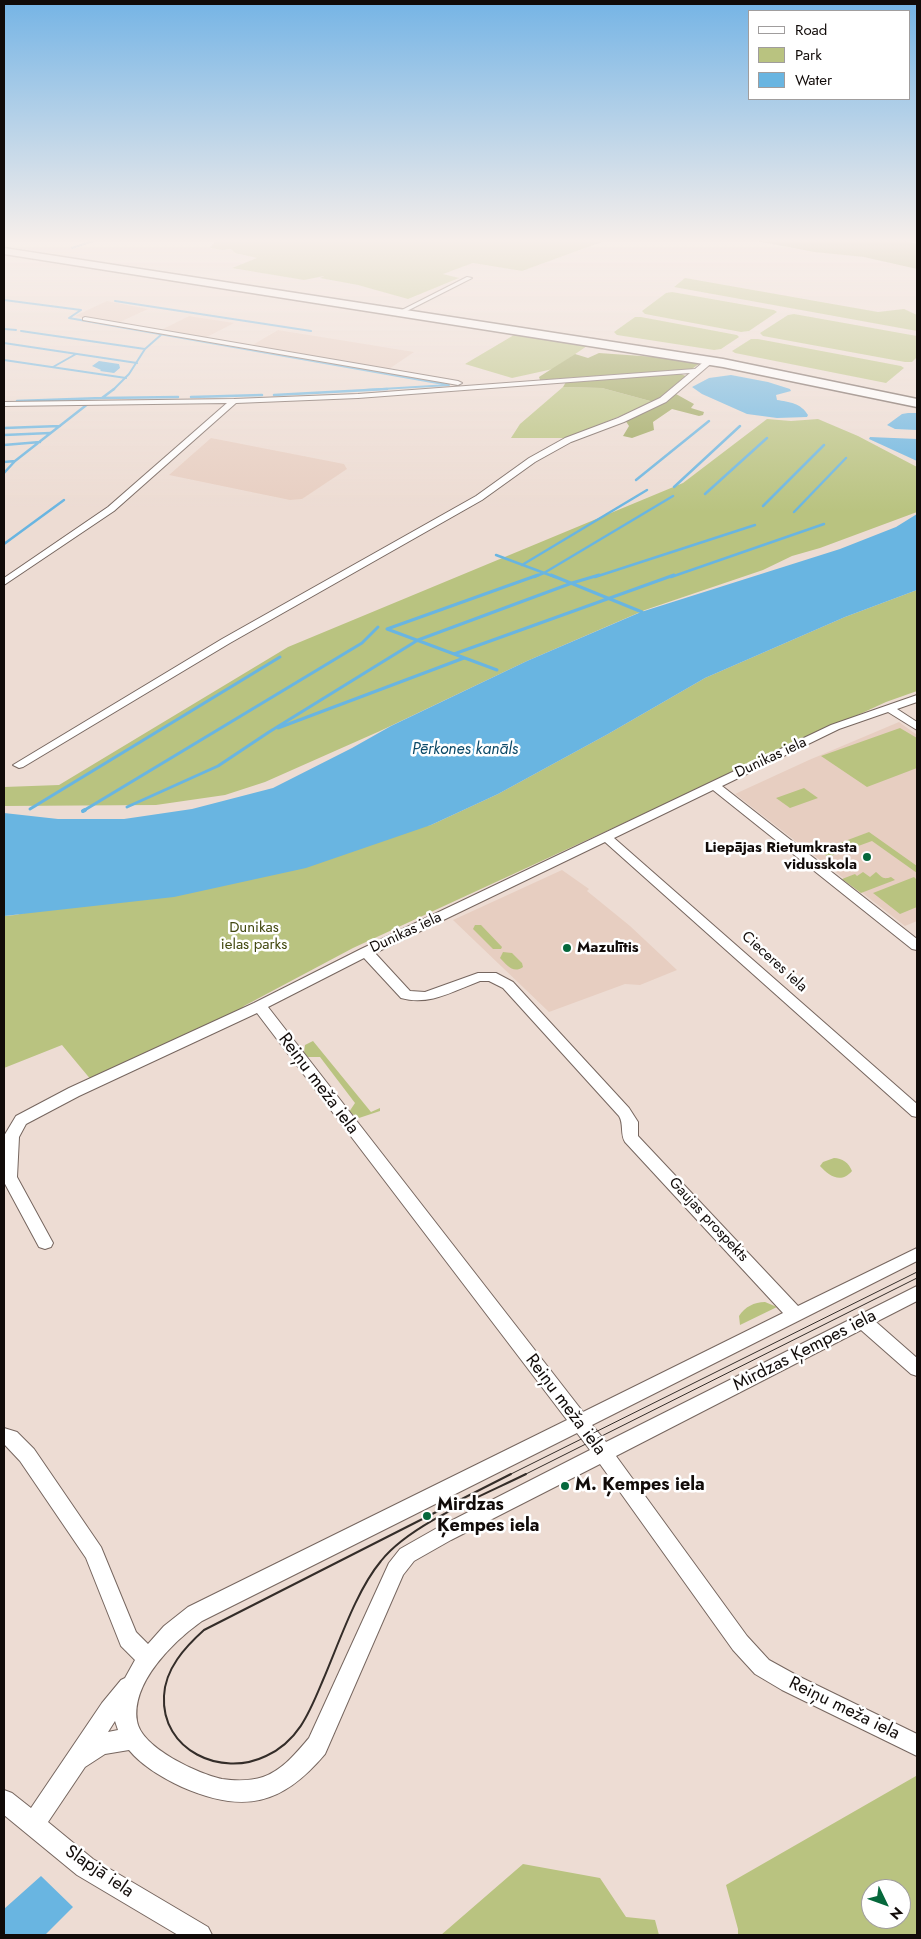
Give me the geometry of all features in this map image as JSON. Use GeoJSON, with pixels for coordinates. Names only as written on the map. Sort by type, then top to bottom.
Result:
{"type":"FeatureCollection","features":[{"type":"Feature","properties":{"kind":"highway"},"geometry":{"type":"LineString","coordinates":[[512,330],[710,361],[799,377],[917,402]]}},
{"type":"Feature","properties":{"kind":"street"},"geometry":{"type":"LineString","coordinates":[[152,330],[453,382],[471,388]]}},
{"type":"Feature","properties":{"kind":"street"},"geometry":{"type":"LineString","coordinates":[[19,765],[226,641],[478,498],[546,452],[568,440],[655,404],[710,361]]}},
{"type":"Feature","properties":{"kind":"street"},"geometry":{"type":"LineString","coordinates":[[4,404],[234,401],[358,396],[661,373],[698,372]]}},
{"type":"Feature","properties":{"kind":"street"},"geometry":{"type":"LineString","coordinates":[[4,582],[111,508],[234,401]]}},
{"type":"Feature","properties":{"kind":"street","name":"Dunikas iela"},"geometry":{"type":"LineString","coordinates":[[45,1243],[9,1176],[11,1137],[22,1120],[74,1092],[259,1006],[366,952],[714,785],[835,728],[917,698]]}},
{"type":"Feature","properties":{"kind":"street"},"geometry":{"type":"LineString","coordinates":[[889,708],[917,727]]}},
{"type":"Feature","properties":{"kind":"street"},"geometry":{"type":"LineString","coordinates":[[714,785],[917,946]]}},
{"type":"Feature","properties":{"kind":"street","name":"Cieceres iela"},"geometry":{"type":"LineString","coordinates":[[607,838],[917,1112]]}},
{"type":"Feature","properties":{"kind":"street","name":"Gaujas prospekts"},"geometry":{"type":"LineString","coordinates":[[366,952],[406,995],[426,997],[478,977],[491,976],[498,978],[508,985],[624,1112],[630,1122],[630,1138],[795,1314]]}},
{"type":"Feature","properties":{"kind":"street","name":"Reiņu meža iela"},"geometry":{"type":"LineString","coordinates":[[259,1006],[580,1423],[657,1526],[740,1643],[762,1667],[790,1683],[917,1746]]}},
{"type":"Feature","properties":{"kind":"street","name":"Mirdzas Ķempes iela"},"geometry":{"type":"LineString","coordinates":[[34,1824],[110,1710],[137,1678],[149,1659],[174,1629],[195,1614],[917,1254]]}},
{"type":"Feature","properties":{"kind":"street","name":"Mirdzas Ķempes iela"},"geometry":{"type":"LineString","coordinates":[[137,1678],[126,1703],[126,1722],[133,1738],[150,1756],[182,1776],[211,1788],[243,1793],[272,1785],[297,1770],[317,1746],[376,1610],[396,1569],[401,1561],[418,1548],[917,1293]]}},
{"type":"Feature","properties":{"kind":"street"},"geometry":{"type":"LineString","coordinates":[[863,1321],[917,1369]]}},
{"type":"Feature","properties":{"kind":"street"},"geometry":{"type":"LineString","coordinates":[[4,1436],[10,1438],[27,1455],[94,1552],[128,1639],[149,1659]]}},
{"type":"Feature","properties":{"kind":"street","name":"Mirdzas Ķempes iela"},"geometry":{"type":"LineString","coordinates":[[76,1762],[101,1744],[133,1738]]}},
{"type":"Feature","properties":{"kind":"street","name":"Slapjā iela"},"geometry":{"type":"LineString","coordinates":[[4,1801],[85,1867],[200,1935]]}},
{"type":"Feature","properties":{"kind":"shaded area"},"geometry":{"type":"Polygon","coordinates":[[[164,330],[220,330],[205,338],[164,330]]]}},
{"type":"Feature","properties":{"kind":"shaded area"},"geometry":{"type":"Polygon","coordinates":[[[277,330],[281,330],[414,352],[389,369],[251,346],[277,330]]]}},
{"type":"Feature","properties":{"kind":"shaded area"},"geometry":{"type":"Polygon","coordinates":[[[211,438],[344,464],[347,469],[302,499],[290,500],[169,475],[211,438]]]}},
{"type":"Feature","properties":{"kind":"shaded area","name":"Liepājas Rietumkrasta vidusskola"},"geometry":{"type":"Polygon","coordinates":[[[899,722],[917,735],[917,921],[905,926],[735,794],[899,722]]]}},
{"type":"Feature","properties":{"kind":"shaded area","name":"Mazulītis"},"geometry":{"type":"Polygon","coordinates":[[[562,870],[589,889],[587,891],[630,926],[677,970],[640,985],[625,984],[549,1012],[453,920],[562,870]]]}},
{"type":"Feature","properties":{"kind":"green space"},"geometry":{"type":"Polygon","coordinates":[[[713,330],[739,337],[721,349],[714,350],[617,335],[614,332],[713,330]]]}},
{"type":"Feature","properties":{"kind":"green space"},"geometry":{"type":"Polygon","coordinates":[[[764,330],[886,330],[917,336],[917,357],[912,362],[905,362],[763,336],[760,333],[764,330]]]}},
{"type":"Feature","properties":{"kind":"green space"},"geometry":{"type":"Polygon","coordinates":[[[514,335],[587,346],[553,369],[512,378],[465,364],[514,335]]]}},
{"type":"Feature","properties":{"kind":"green space"},"geometry":{"type":"Polygon","coordinates":[[[751,339],[904,368],[886,383],[732,351],[751,339]]]}},
{"type":"Feature","properties":{"kind":"green space"},"geometry":{"type":"Polygon","coordinates":[[[599,353],[684,359],[700,363],[692,369],[540,380],[539,377],[575,354],[588,358],[599,353]]]}},
{"type":"Feature","properties":{"kind":"green space"},"geometry":{"type":"Polygon","coordinates":[[[681,374],[688,377],[654,402],[602,388],[563,387],[566,382],[681,374]]]}},
{"type":"Feature","properties":{"kind":"green space"},"geometry":{"type":"Polygon","coordinates":[[[563,387],[602,388],[654,402],[567,438],[511,438],[520,424],[563,387]]]}},
{"type":"Feature","properties":{"kind":"green space"},"geometry":{"type":"Polygon","coordinates":[[[676,394],[694,404],[691,408],[704,412],[703,415],[699,416],[672,409],[653,422],[654,430],[632,438],[623,436],[629,426],[625,420],[676,394]]]}},
{"type":"Feature","properties":{"kind":"green space"},"geometry":{"type":"Polygon","coordinates":[[[767,419],[791,421],[818,419],[858,436],[917,467],[917,512],[820,548],[792,556],[763,570],[645,610],[527,661],[380,731],[265,782],[225,795],[156,805],[4,806],[4,787],[59,785],[288,647],[683,483],[767,419]]]}},
{"type":"Feature","properties":{"kind":"green space","name":"Dunikas ielas parks"},"geometry":{"type":"Polygon","coordinates":[[[917,590],[917,691],[886,702],[353,948],[244,1006],[238,1012],[92,1081],[62,1045],[4,1068],[4,916],[431,825],[498,794],[705,678],[845,617],[917,590]]]}},
{"type":"Feature","properties":{"kind":"green space"},"geometry":{"type":"Polygon","coordinates":[[[900,728],[917,738],[917,768],[867,787],[821,756],[900,728]]]}},
{"type":"Feature","properties":{"kind":"green space"},"geometry":{"type":"Polygon","coordinates":[[[804,788],[818,798],[790,808],[776,798],[804,788]]]}},
{"type":"Feature","properties":{"kind":"green space"},"geometry":{"type":"Polygon","coordinates":[[[869,832],[917,866],[917,873],[872,841],[828,857],[824,854],[840,847],[837,844],[869,832]]]}},
{"type":"Feature","properties":{"kind":"green space"},"geometry":{"type":"Polygon","coordinates":[[[863,872],[870,877],[876,872],[883,878],[891,877],[895,880],[861,893],[842,879],[855,874],[857,876],[863,872]]]}},
{"type":"Feature","properties":{"kind":"green space"},"geometry":{"type":"Polygon","coordinates":[[[914,877],[917,880],[917,907],[900,914],[873,893],[914,877]]]}},
{"type":"Feature","properties":{"kind":"green space"},"geometry":{"type":"Polygon","coordinates":[[[475,925],[481,925],[502,947],[501,949],[493,949],[473,929],[475,925]]]}},
{"type":"Feature","properties":{"kind":"green space"},"geometry":{"type":"Polygon","coordinates":[[[503,952],[512,953],[522,963],[523,967],[516,970],[508,966],[500,958],[503,952]]]}},
{"type":"Feature","properties":{"kind":"green space"},"geometry":{"type":"Polygon","coordinates":[[[313,1041],[371,1112],[380,1108],[380,1111],[359,1118],[349,1112],[355,1103],[320,1057],[308,1057],[304,1053],[305,1045],[313,1041]]]}},
{"type":"Feature","properties":{"kind":"green space"},"geometry":{"type":"Polygon","coordinates":[[[834,1158],[845,1162],[852,1171],[848,1175],[839,1178],[827,1173],[820,1166],[823,1162],[834,1158]]]}},
{"type":"Feature","properties":{"kind":"green space"},"geometry":{"type":"Polygon","coordinates":[[[765,1302],[777,1307],[740,1325],[739,1316],[744,1310],[754,1304],[765,1302]]]}},
{"type":"Feature","properties":{"kind":"green space"},"geometry":{"type":"Polygon","coordinates":[[[916,1776],[917,1935],[738,1935],[726,1885],[916,1776]]]}},
{"type":"Feature","properties":{"kind":"green space"},"geometry":{"type":"Polygon","coordinates":[[[523,1864],[600,1878],[626,1917],[655,1920],[659,1935],[441,1935],[523,1864]]]}},
{"type":"Feature","properties":{"kind":"water"},"geometry":{"type":"Polygon","coordinates":[[[99,361],[119,364],[120,368],[114,373],[100,371],[92,366],[99,361]]]}},
{"type":"Feature","properties":{"kind":"water"},"geometry":{"type":"Polygon","coordinates":[[[731,375],[768,382],[790,389],[791,391],[776,395],[777,400],[790,402],[802,408],[808,415],[807,417],[777,418],[747,414],[702,394],[692,387],[709,378],[731,375]]]}},
{"type":"Feature","properties":{"kind":"water"},"geometry":{"type":"Polygon","coordinates":[[[917,413],[917,430],[895,429],[887,425],[902,414],[917,413]]]}},
{"type":"Feature","properties":{"kind":"water"},"geometry":{"type":"Polygon","coordinates":[[[870,437],[917,439],[917,461],[869,439],[870,437]]]}},
{"type":"Feature","properties":{"kind":"water","name":"Pērkones kanāls"},"geometry":{"type":"Polygon","coordinates":[[[917,514],[917,590],[845,617],[705,678],[498,794],[431,825],[306,868],[174,897],[4,916],[4,813],[58,819],[124,819],[192,809],[273,788],[391,726],[527,661],[641,612],[840,549],[896,527],[917,514]]]}},
{"type":"Feature","properties":{"kind":"water"},"geometry":{"type":"Polygon","coordinates":[[[41,1876],[73,1907],[45,1935],[4,1935],[4,1909],[41,1876]]]}},
{"type":"Feature","properties":{"kind":"waterway"},"geometry":{"type":"LineString","coordinates":[[140,330],[162,334]]}},
{"type":"Feature","properties":{"kind":"waterway"},"geometry":{"type":"LineString","coordinates":[[21,331],[145,349]]}},
{"type":"Feature","properties":{"kind":"waterway"},"geometry":{"type":"LineString","coordinates":[[145,349],[162,334]]}},
{"type":"Feature","properties":{"kind":"waterway"},"geometry":{"type":"LineString","coordinates":[[162,334],[449,385],[365,390]]}},
{"type":"Feature","properties":{"kind":"waterway"},"geometry":{"type":"LineString","coordinates":[[4,343],[136,363]]}},
{"type":"Feature","properties":{"kind":"waterway"},"geometry":{"type":"LineString","coordinates":[[136,363],[145,349]]}},
{"type":"Feature","properties":{"kind":"waterway"},"geometry":{"type":"LineString","coordinates":[[53,367],[76,354]]}},
{"type":"Feature","properties":{"kind":"waterway"},"geometry":{"type":"LineString","coordinates":[[4,360],[125,378]]}},
{"type":"Feature","properties":{"kind":"waterway"},"geometry":{"type":"LineString","coordinates":[[125,378],[136,363]]}},
{"type":"Feature","properties":{"kind":"waterway"},"geometry":{"type":"LineString","coordinates":[[114,389],[125,378]]}},
{"type":"Feature","properties":{"kind":"waterway"},"geometry":{"type":"LineString","coordinates":[[102,398],[114,389]]}},
{"type":"Feature","properties":{"kind":"waterway"},"geometry":{"type":"LineString","coordinates":[[274,395],[387,389]]}},
{"type":"Feature","properties":{"kind":"waterway"},"geometry":{"type":"LineString","coordinates":[[191,397],[262,395]]}},
{"type":"Feature","properties":{"kind":"waterway"},"geometry":{"type":"LineString","coordinates":[[102,398],[178,397]]}},
{"type":"Feature","properties":{"kind":"waterway"},"geometry":{"type":"LineString","coordinates":[[17,401],[102,398]]}},
{"type":"Feature","properties":{"kind":"waterway"},"geometry":{"type":"LineString","coordinates":[[60,426],[89,403]]}},
{"type":"Feature","properties":{"kind":"waterway"},"geometry":{"type":"LineString","coordinates":[[636,480],[709,421]]}},
{"type":"Feature","properties":{"kind":"waterway"},"geometry":{"type":"LineString","coordinates":[[4,428],[60,426]]}},
{"type":"Feature","properties":{"kind":"waterway"},"geometry":{"type":"LineString","coordinates":[[39,442],[60,426]]}},
{"type":"Feature","properties":{"kind":"waterway"},"geometry":{"type":"LineString","coordinates":[[674,487],[740,426]]}},
{"type":"Feature","properties":{"kind":"waterway"},"geometry":{"type":"LineString","coordinates":[[4,435],[50,433]]}},
{"type":"Feature","properties":{"kind":"waterway"},"geometry":{"type":"LineString","coordinates":[[705,494],[767,438]]}},
{"type":"Feature","properties":{"kind":"waterway"},"geometry":{"type":"LineString","coordinates":[[4,445],[39,442]]}},
{"type":"Feature","properties":{"kind":"waterway"},"geometry":{"type":"LineString","coordinates":[[15,461],[39,442]]}},
{"type":"Feature","properties":{"kind":"waterway"},"geometry":{"type":"LineString","coordinates":[[763,506],[824,445]]}},
{"type":"Feature","properties":{"kind":"waterway"},"geometry":{"type":"LineString","coordinates":[[794,512],[846,458]]}},
{"type":"Feature","properties":{"kind":"waterway"},"geometry":{"type":"LineString","coordinates":[[4,462],[15,461]]}},
{"type":"Feature","properties":{"kind":"waterway"},"geometry":{"type":"LineString","coordinates":[[4,473],[15,461]]}},
{"type":"Feature","properties":{"kind":"waterway"},"geometry":{"type":"LineString","coordinates":[[522,565],[647,490]]}},
{"type":"Feature","properties":{"kind":"waterway"},"geometry":{"type":"LineString","coordinates":[[544,573],[673,496]]}},
{"type":"Feature","properties":{"kind":"waterway"},"geometry":{"type":"LineString","coordinates":[[4,544],[64,500]]}},
{"type":"Feature","properties":{"kind":"waterway"},"geometry":{"type":"LineString","coordinates":[[671,577],[824,524]]}},
{"type":"Feature","properties":{"kind":"waterway"},"geometry":{"type":"LineString","coordinates":[[595,577],[755,525]]}},
{"type":"Feature","properties":{"kind":"waterway"},"geometry":{"type":"LineString","coordinates":[[496,555],[522,565]]}},
{"type":"Feature","properties":{"kind":"waterway"},"geometry":{"type":"LineString","coordinates":[[522,565],[544,573]]}},
{"type":"Feature","properties":{"kind":"waterway"},"geometry":{"type":"LineString","coordinates":[[534,577],[544,573]]}},
{"type":"Feature","properties":{"kind":"waterway"},"geometry":{"type":"LineString","coordinates":[[544,573],[555,577]]}},
{"type":"Feature","properties":{"kind":"waterway"},"geometry":{"type":"LineString","coordinates":[[417,640],[387,629],[538,575]]}},
{"type":"Feature","properties":{"kind":"waterway"},"geometry":{"type":"LineString","coordinates":[[551,575],[571,583]]}},
{"type":"Feature","properties":{"kind":"waterway"},"geometry":{"type":"LineString","coordinates":[[571,583],[599,575]]}},
{"type":"Feature","properties":{"kind":"waterway"},"geometry":{"type":"LineString","coordinates":[[609,598],[674,575]]}},
{"type":"Feature","properties":{"kind":"waterway"},"geometry":{"type":"LineString","coordinates":[[417,640],[571,583]]}},
{"type":"Feature","properties":{"kind":"waterway"},"geometry":{"type":"LineString","coordinates":[[571,583],[609,598]]}},
{"type":"Feature","properties":{"kind":"waterway"},"geometry":{"type":"LineString","coordinates":[[454,654],[609,598]]}},
{"type":"Feature","properties":{"kind":"waterway"},"geometry":{"type":"LineString","coordinates":[[609,598],[642,612]]}},
{"type":"Feature","properties":{"kind":"waterway"},"geometry":{"type":"LineString","coordinates":[[85,810],[83,811],[362,643],[378,627]]}},
{"type":"Feature","properties":{"kind":"waterway"},"geometry":{"type":"LineString","coordinates":[[127,807],[218,766],[269,732],[417,640]]}},
{"type":"Feature","properties":{"kind":"waterway"},"geometry":{"type":"LineString","coordinates":[[417,640],[454,654]]}},
{"type":"Feature","properties":{"kind":"waterway"},"geometry":{"type":"LineString","coordinates":[[454,654],[497,670]]}},
{"type":"Feature","properties":{"kind":"waterway"},"geometry":{"type":"LineString","coordinates":[[30,809],[280,657]]}},
{"type":"Feature","properties":{"kind":"waterway"},"geometry":{"type":"LineString","coordinates":[[278,728],[464,658]]}},
{"type":"Feature","properties":{"kind":"tram line"},"geometry":{"type":"LineString","coordinates":[[511,1474],[917,1272]]}},
{"type":"Feature","properties":{"kind":"tram line"},"geometry":{"type":"LineString","coordinates":[[526,1474],[917,1278]]}},
{"type":"Feature","properties":{"kind":"tram line"},"geometry":{"type":"LineString","coordinates":[[511,1474],[204,1630],[177,1659],[165,1686],[166,1715],[172,1731],[183,1745],[213,1761],[231,1764],[249,1762],[277,1750],[295,1734],[308,1714],[356,1602],[381,1561],[394,1547],[429,1523],[469,1501],[526,1474]]}},
{"type":"Feature","properties":{"kind":"place","name":"Liepājas Rietumkrasta vidusskola"},"geometry":{"type":"Point","coordinates":[867,857]}},
{"type":"Feature","properties":{"kind":"place","name":"Mazulītis"},"geometry":{"type":"Point","coordinates":[567,948]}},
{"type":"Feature","properties":{"kind":"place","name":"M. Ķempes iela"},"geometry":{"type":"Point","coordinates":[565,1486]}},
{"type":"Feature","properties":{"kind":"place","name":"Mirdzas Ķempes iela"},"geometry":{"type":"Point","coordinates":[427,1516]}}]}
